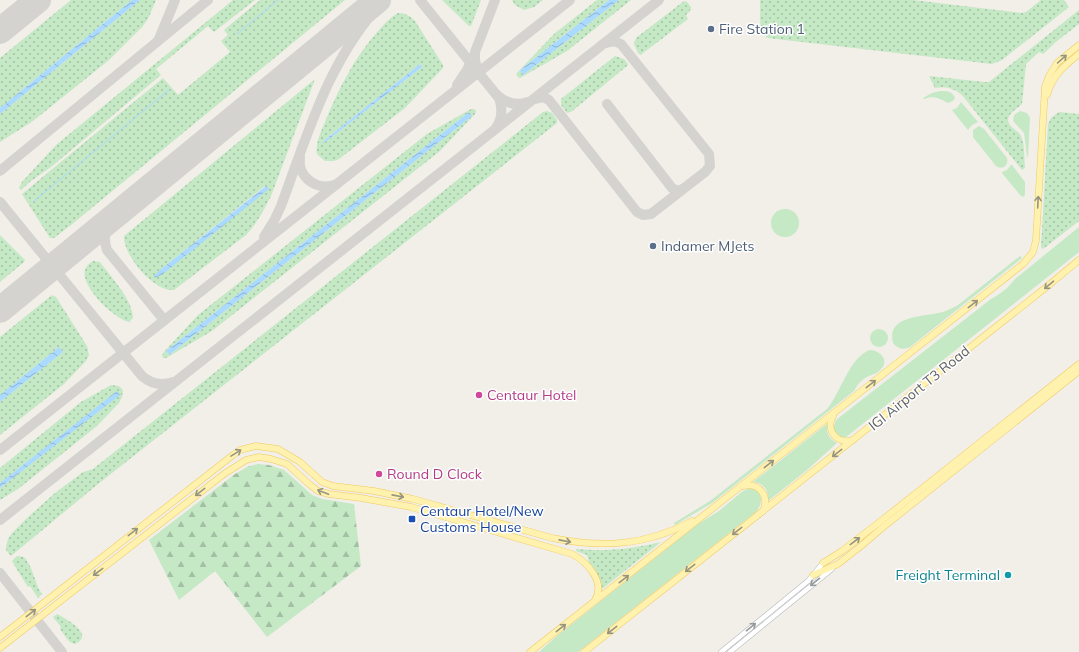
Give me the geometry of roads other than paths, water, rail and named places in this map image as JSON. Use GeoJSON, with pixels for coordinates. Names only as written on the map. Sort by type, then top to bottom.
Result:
{"type":"FeatureCollection","features":[{"type":"Feature","properties":{"kind":"main road"},"geometry":{"type":"LineString","coordinates":[[530,652],[1023,264],[1035,246],[1036,240],[1045,88],[1051,71],[1060,60],[1079,45]]}},
{"type":"Feature","properties":{"kind":"main road"},"geometry":{"type":"LineString","coordinates":[[1044,104],[1055,77],[1063,67],[1079,54]]}},
{"type":"Feature","properties":{"kind":"main road","name":"IGI Airport T3 Road"},"geometry":{"type":"LineString","coordinates":[[584,652],[1079,260]]}},
{"type":"Feature","properties":{"kind":"main road"},"geometry":{"type":"LineString","coordinates":[[822,563],[842,551],[881,521],[1079,364]]}},
{"type":"Feature","properties":{"kind":"main road"},"geometry":{"type":"LineString","coordinates":[[814,575],[838,564],[1079,371]]}},
{"type":"Feature","properties":{"kind":"main road"},"geometry":{"type":"LineString","coordinates":[[836,412],[832,416],[830,427],[835,437],[845,441],[856,438]]}},
{"type":"Feature","properties":{"kind":"main road"},"geometry":{"type":"LineString","coordinates":[[0,637],[233,455],[240,450],[256,446],[270,447],[284,451],[300,462],[322,482],[333,486],[413,499],[552,538],[577,543],[600,545],[632,542],[665,534],[681,527],[709,511]]}},
{"type":"Feature","properties":{"kind":"main road"},"geometry":{"type":"LineString","coordinates":[[0,648],[224,474],[246,460],[259,457],[287,464],[318,491],[411,507],[572,554],[593,573],[598,582],[599,591],[593,603]]}},
{"type":"Feature","properties":{"kind":"main road"},"geometry":{"type":"LineString","coordinates":[[738,488],[753,485],[762,491],[765,495],[765,506],[759,514]]}},
{"type":"Feature","properties":{"kind":"street"},"geometry":{"type":"LineString","coordinates":[[720,652],[808,581],[822,563]]}},
{"type":"Feature","properties":{"kind":"street"},"geometry":{"type":"LineString","coordinates":[[730,652],[838,564]]}},
{"type":"Feature","properties":{"kind":"water"},"geometry":{"type":"Polygon","coordinates":[[[132,0],[140,0],[0,114],[0,108],[132,0]]]}},
{"type":"Feature","properties":{"kind":"water"},"geometry":{"type":"Polygon","coordinates":[[[609,0],[619,0],[523,75],[520,70],[609,0]]]}},
{"type":"Feature","properties":{"kind":"water"},"geometry":{"type":"Polygon","coordinates":[[[420,64],[422,67],[324,143],[323,142],[326,139],[420,64]]]}},
{"type":"Feature","properties":{"kind":"water"},"geometry":{"type":"Polygon","coordinates":[[[469,112],[472,116],[169,355],[166,351],[469,112]]]}},
{"type":"Feature","properties":{"kind":"water"},"geometry":{"type":"Polygon","coordinates":[[[266,186],[269,189],[163,274],[155,278],[154,276],[160,270],[266,186]]]}},
{"type":"Feature","properties":{"kind":"water"},"geometry":{"type":"Polygon","coordinates":[[[59,347],[63,352],[0,402],[0,395],[59,347]]]}},
{"type":"Feature","properties":{"kind":"water"},"geometry":{"type":"Polygon","coordinates":[[[117,391],[120,395],[0,488],[0,483],[117,391]]]}},
{"type":"Feature","properties":{"kind":"waterway"},"geometry":{"type":"LineString","coordinates":[[237,34],[278,0]]}},
{"type":"Feature","properties":{"kind":"waterway"},"geometry":{"type":"LineString","coordinates":[[33,202],[170,89]]}},
{"type":"Feature","properties":{"kind":"place","name":"Fire Station 1"},"geometry":{"type":"Point","coordinates":[711,29]}},
{"type":"Feature","properties":{"kind":"place","name":"Indamer MJets"},"geometry":{"type":"Point","coordinates":[653,246]}},
{"type":"Feature","properties":{"kind":"place","name":"Centaur Hotel"},"geometry":{"type":"Point","coordinates":[479,395]}},
{"type":"Feature","properties":{"kind":"place","name":"Round D Clock"},"geometry":{"type":"Point","coordinates":[379,474]}},
{"type":"Feature","properties":{"kind":"place","name":"Centaur Hotel/New Customs House"},"geometry":{"type":"Point","coordinates":[412,519]}},
{"type":"Feature","properties":{"kind":"place","name":"Freight Terminal"},"geometry":{"type":"Point","coordinates":[1008,575]}}]}
